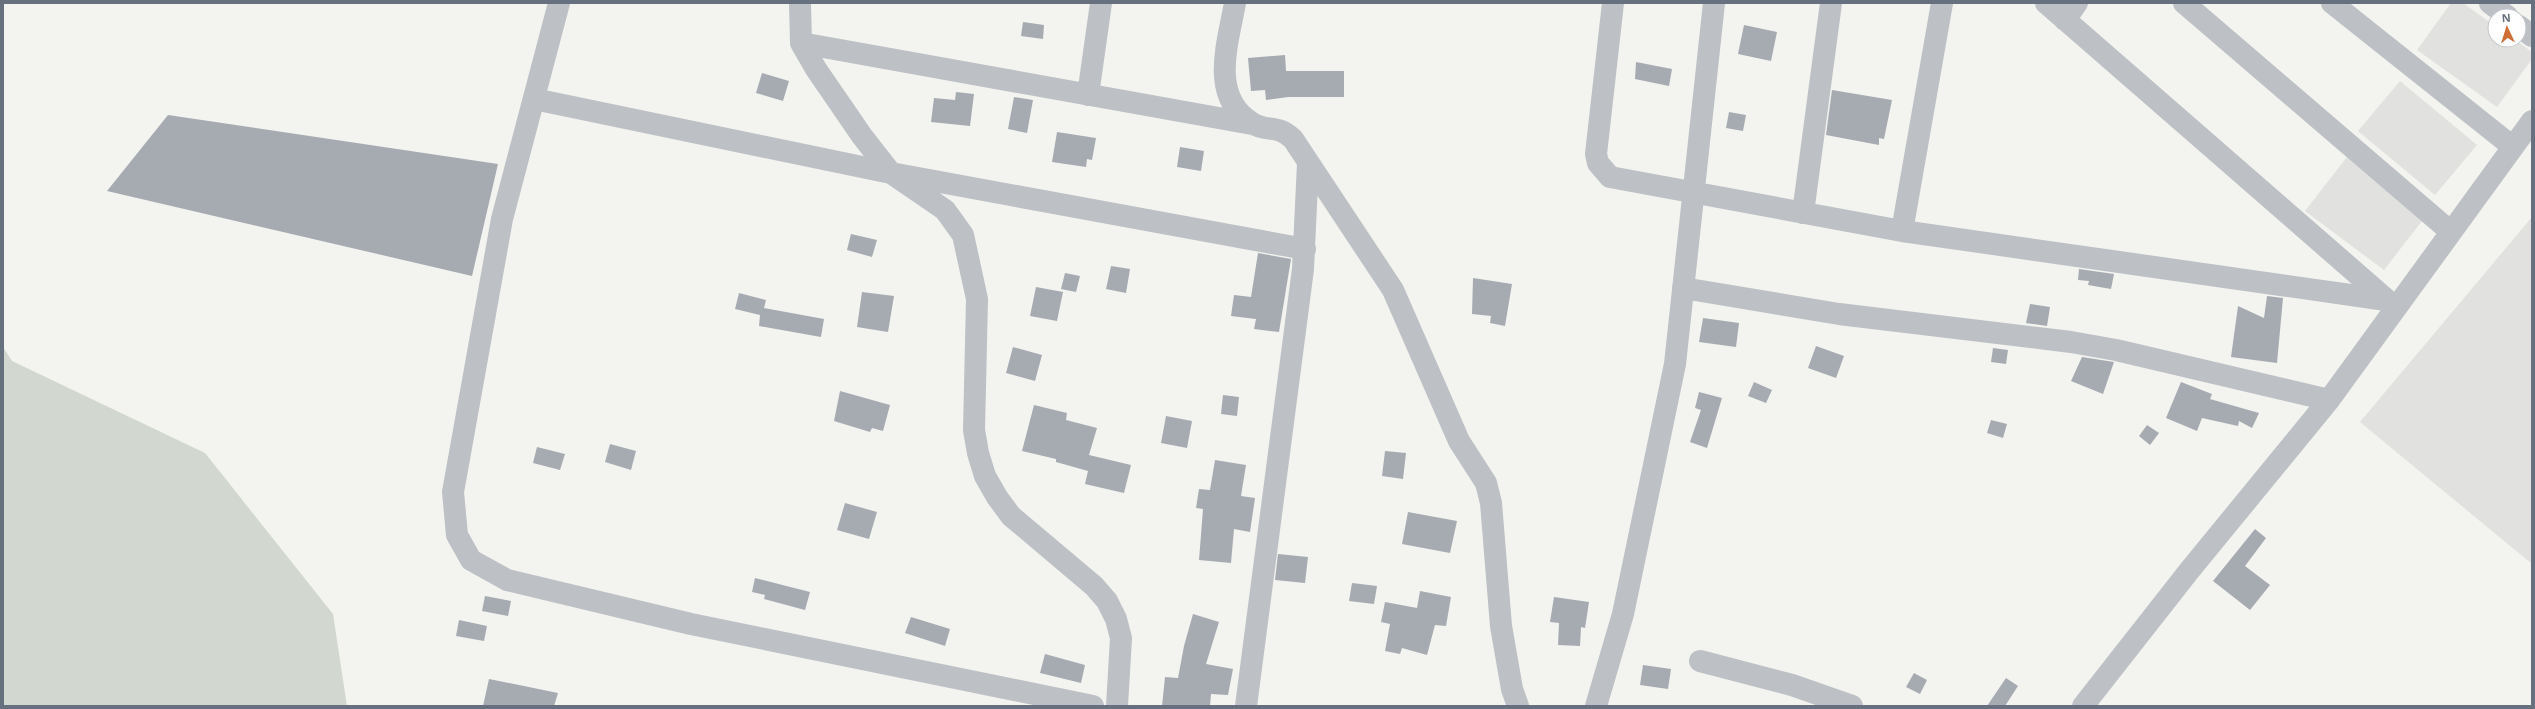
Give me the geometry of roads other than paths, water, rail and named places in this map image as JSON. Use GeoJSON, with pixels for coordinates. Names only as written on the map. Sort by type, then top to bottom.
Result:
{"type":"FeatureCollection","features":[{"type":"Feature","properties":{"kind":"street"},"geometry":{"type":"LineString","coordinates":[[559,3],[502,219],[452,492],[457,535],[472,560],[507,580],[668,618],[1092,706]]}},
{"type":"Feature","properties":{"kind":"street"},"geometry":{"type":"LineString","coordinates":[[800,3],[801,43],[816,69],[862,136],[891,173],[945,210],[963,235],[977,300],[974,430],[978,453],[985,476],[997,497],[1011,516],[1094,586],[1107,601],[1116,618],[1121,638],[1117,706]]}},
{"type":"Feature","properties":{"kind":"street"},"geometry":{"type":"LineString","coordinates":[[1088,95],[1101,3]]}},
{"type":"Feature","properties":{"kind":"street"},"geometry":{"type":"LineString","coordinates":[[1235,3],[1225,63],[1225,90],[1230,103],[1239,114],[1253,125]]}},
{"type":"Feature","properties":{"kind":"street"},"geometry":{"type":"LineString","coordinates":[[1614,3],[1596,154],[1598,164],[1610,178],[1902,231],[2391,304]]}},
{"type":"Feature","properties":{"kind":"street"},"geometry":{"type":"LineString","coordinates":[[1596,706],[1623,614],[1675,364],[1695,194],[1714,3]]}},
{"type":"Feature","properties":{"kind":"street"},"geometry":{"type":"LineString","coordinates":[[1803,213],[1831,3]]}},
{"type":"Feature","properties":{"kind":"street"},"geometry":{"type":"LineString","coordinates":[[1902,231],[1942,3]]}},
{"type":"Feature","properties":{"kind":"street"},"geometry":{"type":"LineString","coordinates":[[2046,3],[2071,11],[2391,304]]}},
{"type":"Feature","properties":{"kind":"street"},"geometry":{"type":"LineString","coordinates":[[2184,3],[2451,232]]}},
{"type":"Feature","properties":{"kind":"street"},"geometry":{"type":"LineString","coordinates":[[2332,3],[2513,147]]}},
{"type":"Feature","properties":{"kind":"street"},"geometry":{"type":"LineString","coordinates":[[801,43],[1283,130],[1293,139],[1393,290],[1459,441],[1486,483],[1491,503],[1501,626],[1512,689],[1518,706]]}},
{"type":"Feature","properties":{"kind":"street"},"geometry":{"type":"LineString","coordinates":[[534,100],[891,173],[1305,249]]}},
{"type":"Feature","properties":{"kind":"street"},"geometry":{"type":"LineString","coordinates":[[2083,706],[2189,571],[2329,400],[2391,304],[2451,232],[2532,121]]}},
{"type":"Feature","properties":{"kind":"street"},"geometry":{"type":"LineString","coordinates":[[1246,706],[1305,249],[1308,163]]}},
{"type":"Feature","properties":{"kind":"street"},"geometry":{"type":"LineString","coordinates":[[1683,288],[1839,314],[2071,342],[2116,350],[2329,400]]}},
{"type":"Feature","properties":{"kind":"street"},"geometry":{"type":"LineString","coordinates":[[1700,661],[1792,685],[1852,706]]}}]}
